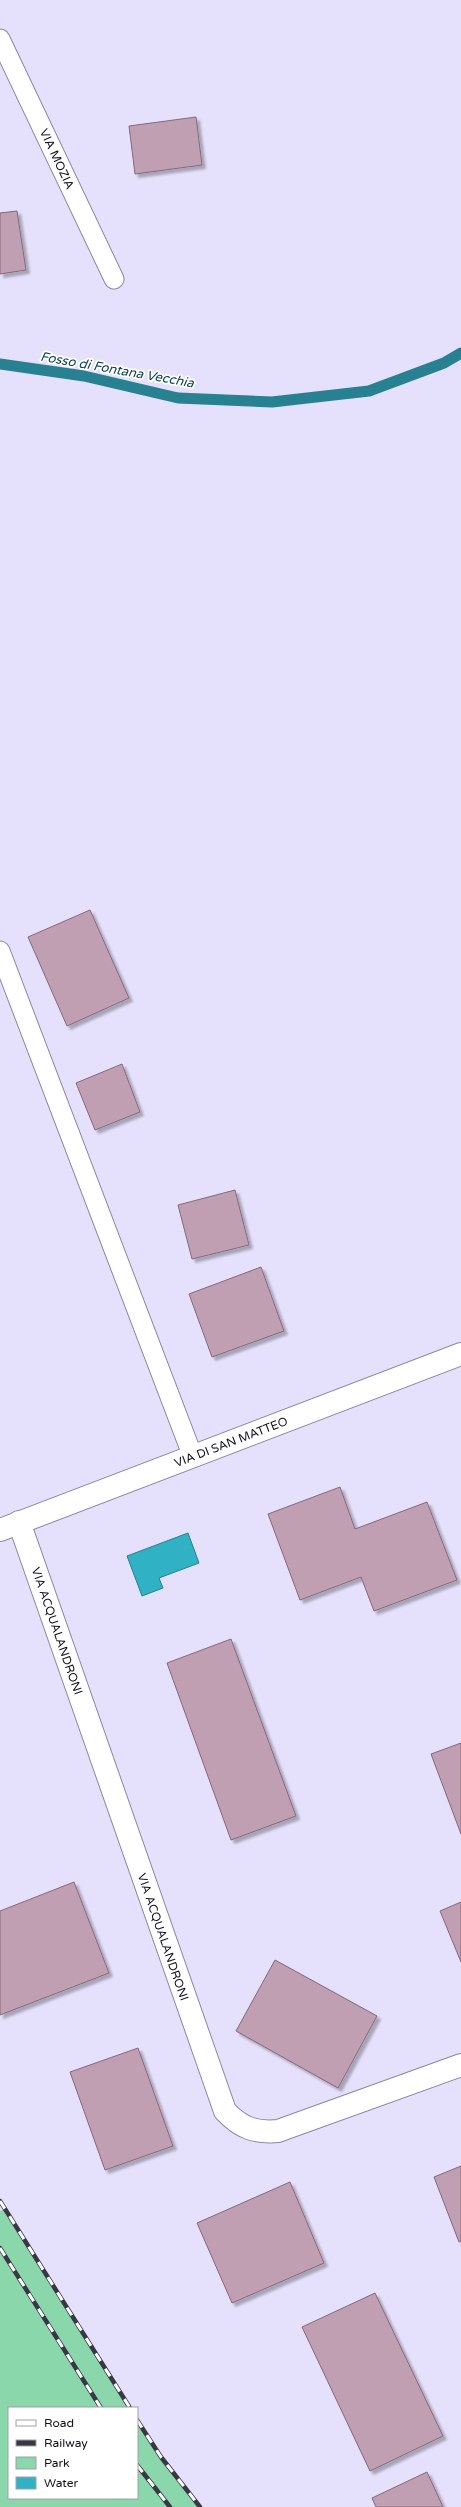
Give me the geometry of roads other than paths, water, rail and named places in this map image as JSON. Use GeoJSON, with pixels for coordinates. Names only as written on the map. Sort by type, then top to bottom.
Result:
{"type":"FeatureCollection","features":[{"type":"Feature","properties":{"kind":"street","name":"VIA DI SAN MATTEO"},"geometry":{"type":"LineString","coordinates":[[10,1526],[461,1354]]}},
{"type":"Feature","properties":{"kind":"street","name":"VIA ACQUALANDRONI"},"geometry":{"type":"LineString","coordinates":[[10,1526],[225,2111],[236,2122],[248,2130],[278,2132],[461,2065]]}},
{"type":"Feature","properties":{"kind":"lane","name":"VIA MOZIA"},"geometry":{"type":"LineString","coordinates":[[0,39],[114,279]]}},
{"type":"Feature","properties":{"kind":"lane"},"geometry":{"type":"LineString","coordinates":[[0,951],[193,1457]]}},
{"type":"Feature","properties":{"kind":"water"},"geometry":{"type":"Polygon","coordinates":[[[188,1533],[199,1563],[159,1578],[163,1588],[142,1596],[127,1556],[188,1533]]]}},
{"type":"Feature","properties":{"kind":"waterway","name":"Fosso di Fontana Vecchia"},"geometry":{"type":"LineString","coordinates":[[0,364],[84,376],[178,398],[272,402],[369,391],[444,363],[461,353]]}},
{"type":"Feature","properties":{"kind":"railway"},"geometry":{"type":"LineString","coordinates":[[0,2201],[129,2407]]}},
{"type":"Feature","properties":{"kind":"railway"},"geometry":{"type":"LineString","coordinates":[[0,2248],[100,2407]]}},
{"type":"Feature","properties":{"kind":"railway"},"geometry":{"type":"LineString","coordinates":[[138,2422],[161,2457],[200,2507]]}},
{"type":"Feature","properties":{"kind":"railway"},"geometry":{"type":"LineString","coordinates":[[138,2466],[170,2507]]}}]}
